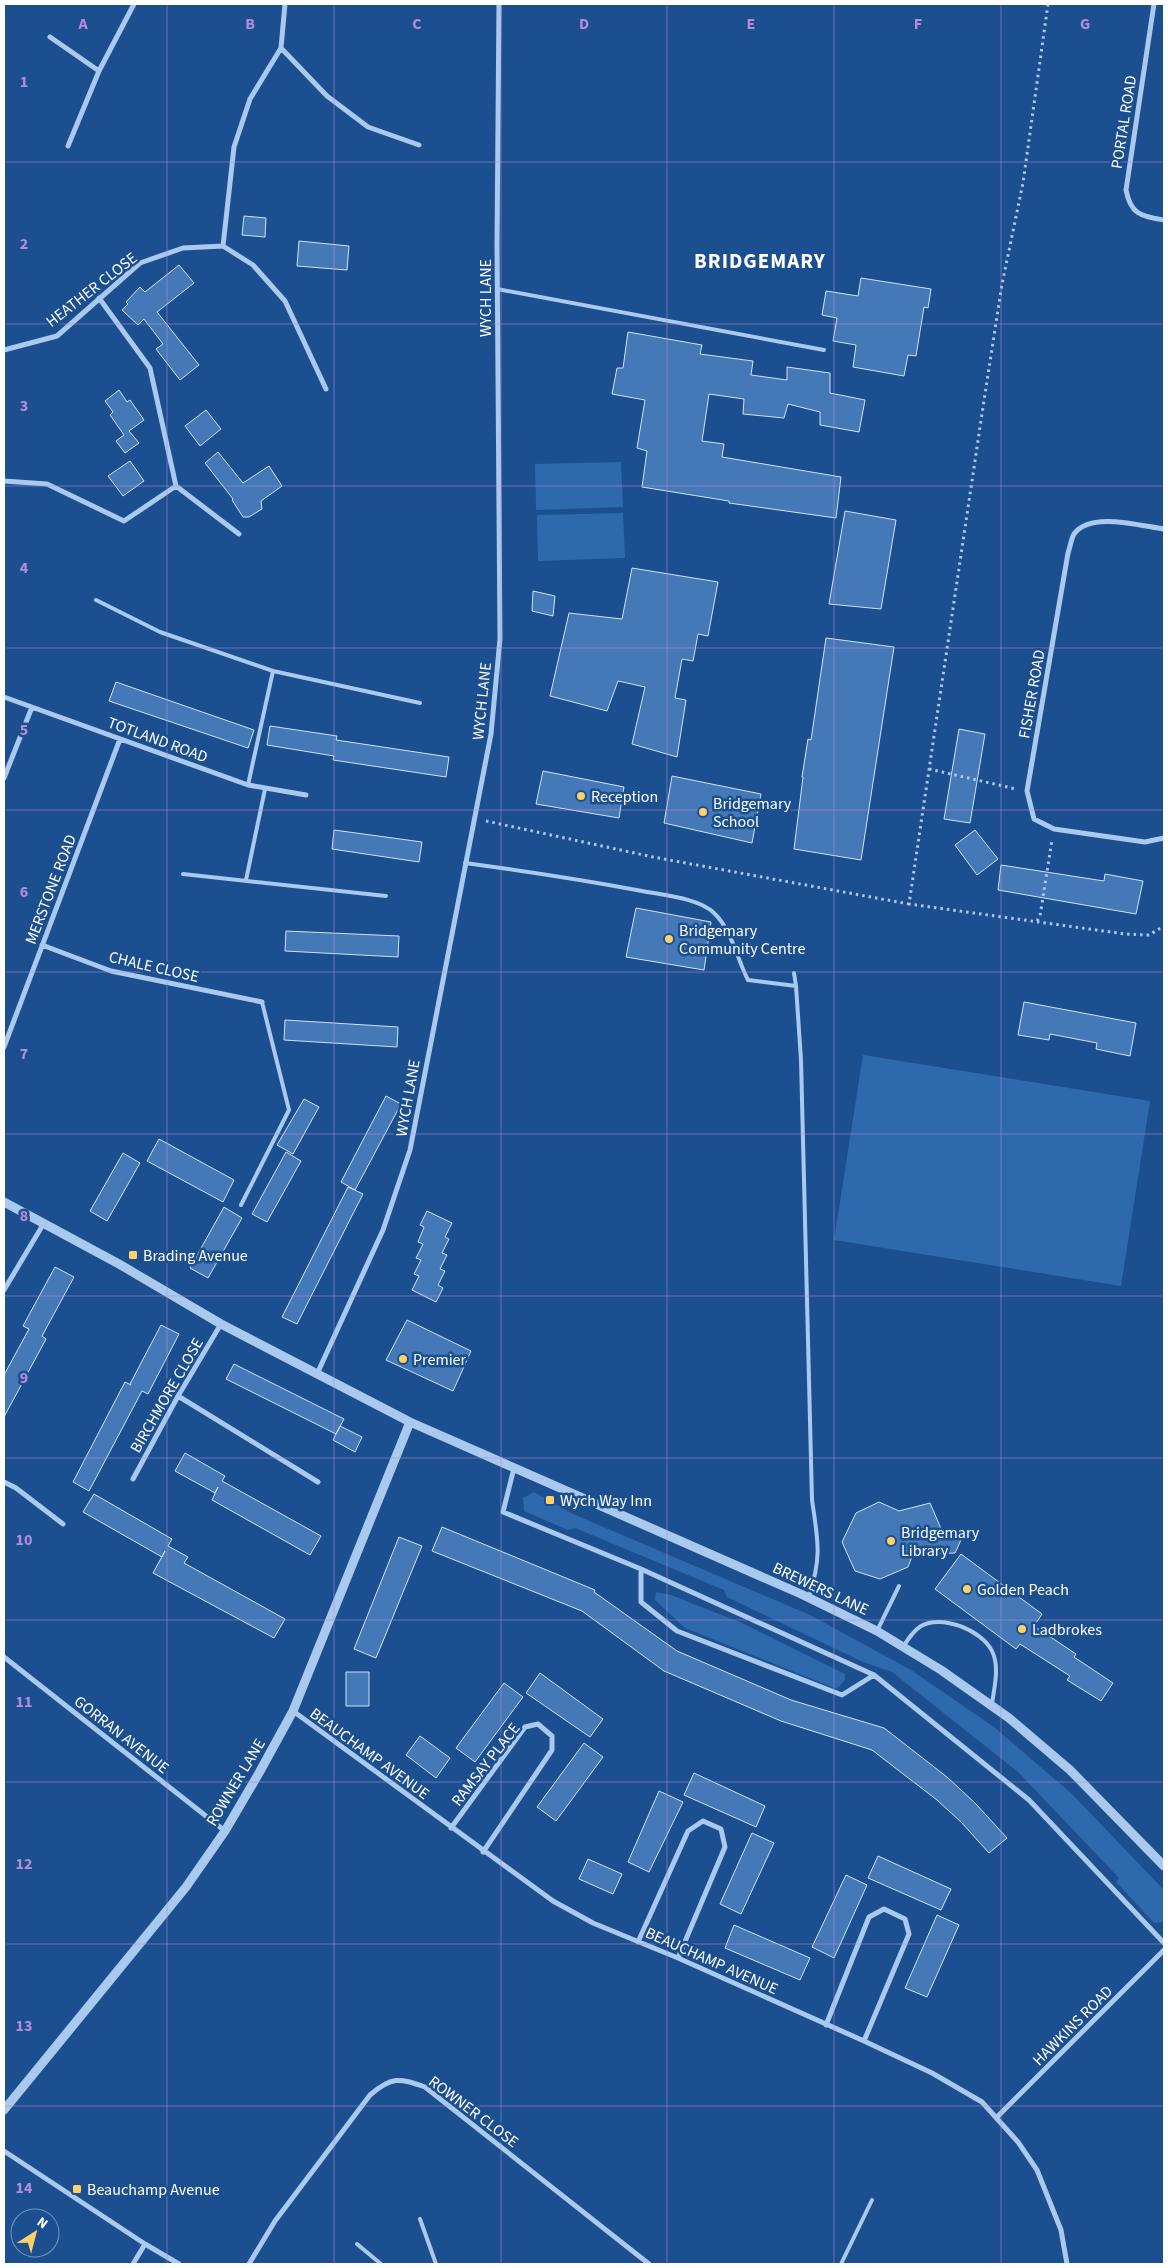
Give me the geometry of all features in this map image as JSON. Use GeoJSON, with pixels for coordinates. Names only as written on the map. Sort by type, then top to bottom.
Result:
{"type":"FeatureCollection","features":[{"type":"Feature","properties":{"kind":"street"},"geometry":{"type":"LineString","coordinates":[[68,146],[99,71],[134,4]]}},
{"type":"Feature","properties":{"kind":"street"},"geometry":{"type":"LineString","coordinates":[[285,4],[282,48],[250,99],[234,147],[223,246],[253,265],[285,301],[326,388]]}},
{"type":"Feature","properties":{"kind":"street","name":"WYCH LANE"},"geometry":{"type":"LineString","coordinates":[[316,1374],[383,1230],[410,1150],[491,734],[500,640],[497,289],[498,4]]}},
{"type":"Feature","properties":{"kind":"street","name":"PORTAL ROAD"},"geometry":{"type":"LineString","coordinates":[[1154,4],[1126,190],[1128,204],[1141,216],[1164,220]]}},
{"type":"Feature","properties":{"kind":"street"},"geometry":{"type":"LineString","coordinates":[[50,37],[99,71]]}},
{"type":"Feature","properties":{"kind":"street"},"geometry":{"type":"LineString","coordinates":[[282,48],[327,96],[368,127],[419,145]]}},
{"type":"Feature","properties":{"kind":"street","name":"HEATHER CLOSE"},"geometry":{"type":"LineString","coordinates":[[4,350],[58,336],[140,263],[183,248],[223,246]]}},
{"type":"Feature","properties":{"kind":"street"},"geometry":{"type":"LineString","coordinates":[[99,298],[150,368],[176,486],[239,534]]}},
{"type":"Feature","properties":{"kind":"street"},"geometry":{"type":"LineString","coordinates":[[4,481],[47,484],[124,521],[176,486]]}},
{"type":"Feature","properties":{"kind":"street","name":"FISHER ROAD"},"geometry":{"type":"LineString","coordinates":[[1164,529],[1101,521],[1087,525],[1074,534],[1068,553],[1027,791],[1034,818],[1054,829],[1145,842],[1164,838]]}},
{"type":"Feature","properties":{"kind":"street","name":"TOTLAND ROAD"},"geometry":{"type":"LineString","coordinates":[[4,697],[248,785],[306,795]]}},
{"type":"Feature","properties":{"kind":"street"},"geometry":{"type":"LineString","coordinates":[[4,778],[32,707]]}},
{"type":"Feature","properties":{"kind":"street","name":"MERSTONE ROAD"},"geometry":{"type":"LineString","coordinates":[[4,1047],[120,739]]}},
{"type":"Feature","properties":{"kind":"street","name":"CHALE CLOSE"},"geometry":{"type":"LineString","coordinates":[[42,945],[111,971],[262,1002]]}},
{"type":"Feature","properties":{"kind":"street"},"geometry":{"type":"LineString","coordinates":[[4,1202],[119,1264],[221,1324],[410,1422]]}},
{"type":"Feature","properties":{"kind":"street"},"geometry":{"type":"LineString","coordinates":[[4,1290],[44,1223]]}},
{"type":"Feature","properties":{"kind":"street","name":"BIRCHMORE CLOSE"},"geometry":{"type":"LineString","coordinates":[[133,1479],[178,1396],[221,1324]]}},
{"type":"Feature","properties":{"kind":"street"},"geometry":{"type":"LineString","coordinates":[[178,1396],[318,1482]]}},
{"type":"Feature","properties":{"kind":"street","name":"BREWERS LANE"},"geometry":{"type":"LineString","coordinates":[[410,1422],[809,1597],[903,1646],[942,1670],[992,1705],[1070,1770],[1164,1866]]}},
{"type":"Feature","properties":{"kind":"street","name":"ROWNER LANE"},"geometry":{"type":"LineString","coordinates":[[4,2110],[180,1895],[224,1831],[293,1711],[410,1422]]}},
{"type":"Feature","properties":{"kind":"street"},"geometry":{"type":"LineString","coordinates":[[514,1468],[503,1512],[641,1569],[874,1675],[1029,1800],[1164,1943]]}},
{"type":"Feature","properties":{"kind":"street"},"geometry":{"type":"LineString","coordinates":[[4,1482],[16,1488],[62,1524]]}},
{"type":"Feature","properties":{"kind":"street"},"geometry":{"type":"LineString","coordinates":[[641,1569],[641,1602],[677,1631],[842,1695],[874,1675]]}},
{"type":"Feature","properties":{"kind":"street","name":"GORRAN AVENUE"},"geometry":{"type":"LineString","coordinates":[[4,1657],[224,1831]]}},
{"type":"Feature","properties":{"kind":"street","name":"BEAUCHAMP AVENUE"},"geometry":{"type":"LineString","coordinates":[[293,1711],[483,1852],[553,1901],[593,1923],[678,1958],[864,2041],[962,2089],[982,2102],[1018,2142],[1037,2170],[1061,2230],[1067,2264]]}},
{"type":"Feature","properties":{"kind":"street","name":"RAMSAY PLACE"},"geometry":{"type":"LineString","coordinates":[[451,1828],[525,1727],[538,1724],[552,1736],[552,1750],[483,1852]]}},
{"type":"Feature","properties":{"kind":"street"},"geometry":{"type":"LineString","coordinates":[[638,1942],[688,1831],[704,1821],[721,1829],[725,1847],[678,1958]]}},
{"type":"Feature","properties":{"kind":"street"},"geometry":{"type":"LineString","coordinates":[[826,2024],[869,1917],[884,1909],[905,1919],[909,1934],[864,2041]]}},
{"type":"Feature","properties":{"kind":"street","name":"HAWKINS ROAD"},"geometry":{"type":"LineString","coordinates":[[997,2117],[1164,1950]]}},
{"type":"Feature","properties":{"kind":"street","name":"ROWNER CLOSE"},"geometry":{"type":"LineString","coordinates":[[249,2264],[275,2221],[370,2095],[385,2082],[404,2080],[425,2087],[649,2264]]}},
{"type":"Feature","properties":{"kind":"street"},"geometry":{"type":"LineString","coordinates":[[4,2151],[145,2244],[179,2264]]}},
{"type":"Feature","properties":{"kind":"street"},"geometry":{"type":"LineString","coordinates":[[133,2264],[145,2244]]}},
{"type":"Feature","properties":{"kind":"lane"},"geometry":{"type":"LineString","coordinates":[[497,289],[824,350]]}},
{"type":"Feature","properties":{"kind":"lane"},"geometry":{"type":"LineString","coordinates":[[96,600],[160,632],[273,670],[420,703]]}},
{"type":"Feature","properties":{"kind":"lane"},"geometry":{"type":"LineString","coordinates":[[248,785],[273,670]]}},
{"type":"Feature","properties":{"kind":"lane"},"geometry":{"type":"LineString","coordinates":[[246,880],[265,789]]}},
{"type":"Feature","properties":{"kind":"lane"},"geometry":{"type":"LineString","coordinates":[[465,863],[572,878],[693,902],[713,912],[723,926],[748,980],[796,986]]}},
{"type":"Feature","properties":{"kind":"lane"},"geometry":{"type":"LineString","coordinates":[[183,874],[386,896]]}},
{"type":"Feature","properties":{"kind":"lane"},"geometry":{"type":"LineString","coordinates":[[794,973],[801,1060],[812,1500],[819,1551],[817,1572],[809,1597]]}},
{"type":"Feature","properties":{"kind":"lane"},"geometry":{"type":"LineString","coordinates":[[241,1205],[289,1110],[262,1002]]}},
{"type":"Feature","properties":{"kind":"lane"},"geometry":{"type":"LineString","coordinates":[[877,1631],[899,1586]]}},
{"type":"Feature","properties":{"kind":"lane"},"geometry":{"type":"LineString","coordinates":[[903,1646],[913,1632],[922,1625],[939,1622],[972,1632],[986,1642],[992,1652],[996,1666],[992,1705]]}},
{"type":"Feature","properties":{"kind":"lane"},"geometry":{"type":"LineString","coordinates":[[842,2264],[872,2200]]}},
{"type":"Feature","properties":{"kind":"lane"},"geometry":{"type":"LineString","coordinates":[[420,2219],[436,2264]]}},
{"type":"Feature","properties":{"kind":"lane"},"geometry":{"type":"LineString","coordinates":[[357,2244],[381,2264]]}},
{"type":"Feature","properties":{"kind":"path"},"geometry":{"type":"LineString","coordinates":[[909,904],[1002,284],[1024,183],[1048,4]]}},
{"type":"Feature","properties":{"kind":"path"},"geometry":{"type":"LineString","coordinates":[[930,769],[1027,791]]}},
{"type":"Feature","properties":{"kind":"path"},"geometry":{"type":"LineString","coordinates":[[474,819],[653,857],[909,904],[1141,935],[1148,935],[1164,926]]}},
{"type":"Feature","properties":{"kind":"path"},"geometry":{"type":"LineString","coordinates":[[1037,922],[1040,916],[1054,829]]}},
{"type":"Feature","properties":{"kind":"shaded area"},"geometry":{"type":"Polygon","coordinates":[[[621,462],[623,507],[536,510],[535,464],[621,462]]]}},
{"type":"Feature","properties":{"kind":"shaded area"},"geometry":{"type":"Polygon","coordinates":[[[623,513],[625,558],[538,561],[537,515],[623,513]]]}},
{"type":"Feature","properties":{"kind":"shaded area"},"geometry":{"type":"Polygon","coordinates":[[[863,1055],[1150,1101],[1121,1286],[834,1240],[863,1055]]]}},
{"type":"Feature","properties":{"kind":"shaded area"},"geometry":{"type":"Polygon","coordinates":[[[534,1492],[573,1514],[810,1615],[911,1670],[994,1727],[1072,1794],[1164,1890],[1164,1922],[1154,1923],[1116,1882],[1119,1878],[1018,1772],[892,1672],[863,1662],[727,1597],[724,1590],[575,1528],[568,1530],[524,1511],[523,1498],[534,1492]]]}},
{"type":"Feature","properties":{"kind":"shaded area"},"geometry":{"type":"Polygon","coordinates":[[[656,1592],[671,1595],[742,1623],[845,1674],[845,1680],[837,1689],[685,1628],[655,1600],[656,1592]]]}},
{"type":"Feature","properties":{"kind":"building"},"geometry":{"type":"Polygon","coordinates":[[[244,216],[266,218],[265,237],[242,235],[244,216]]]}},
{"type":"Feature","properties":{"kind":"building"},"geometry":{"type":"Polygon","coordinates":[[[299,241],[349,246],[347,270],[297,266],[299,241]]]}},
{"type":"Feature","properties":{"kind":"building"},"geometry":{"type":"Polygon","coordinates":[[[179,265],[194,283],[157,312],[199,365],[180,380],[156,349],[163,344],[144,319],[138,325],[122,310],[128,304],[126,302],[140,287],[145,292],[179,265]]]}},
{"type":"Feature","properties":{"kind":"building"},"geometry":{"type":"Polygon","coordinates":[[[861,278],[931,289],[928,308],[924,307],[916,356],[908,355],[904,376],[853,367],[856,345],[833,341],[837,318],[822,315],[826,291],[858,296],[861,278]]]}},
{"type":"Feature","properties":{"kind":"building"},"geometry":{"type":"Polygon","coordinates":[[[628,332],[702,345],[700,354],[753,361],[751,375],[787,380],[787,367],[830,373],[830,393],[865,400],[859,432],[820,425],[820,412],[788,404],[784,418],[743,414],[744,399],[709,394],[702,441],[724,444],[722,457],[841,477],[836,518],[729,503],[729,501],[642,487],[647,451],[637,448],[645,400],[612,394],[617,368],[623,368],[628,332]]]}},
{"type":"Feature","properties":{"kind":"building"},"geometry":{"type":"Polygon","coordinates":[[[119,390],[127,402],[130,400],[144,420],[129,431],[139,443],[125,453],[116,441],[124,435],[110,415],[113,412],[105,401],[119,390]]]}},
{"type":"Feature","properties":{"kind":"building"},"geometry":{"type":"Polygon","coordinates":[[[206,410],[221,429],[200,446],[185,426],[206,410]]]}},
{"type":"Feature","properties":{"kind":"building"},"geometry":{"type":"Polygon","coordinates":[[[218,452],[243,483],[269,466],[282,486],[261,501],[262,509],[249,517],[243,517],[233,499],[205,463],[218,452]]]}},
{"type":"Feature","properties":{"kind":"building"},"geometry":{"type":"Polygon","coordinates":[[[130,461],[144,481],[123,496],[108,476],[130,461]]]}},
{"type":"Feature","properties":{"kind":"building"},"geometry":{"type":"Polygon","coordinates":[[[845,511],[896,520],[881,609],[829,604],[845,511]]]}},
{"type":"Feature","properties":{"kind":"building"},"geometry":{"type":"Polygon","coordinates":[[[632,568],[718,582],[708,636],[698,634],[693,661],[682,659],[675,698],[686,700],[677,757],[632,744],[645,687],[618,681],[607,711],[550,696],[569,613],[622,619],[632,568]]]}},
{"type":"Feature","properties":{"kind":"building"},"geometry":{"type":"Polygon","coordinates":[[[533,591],[555,596],[553,616],[532,611],[533,591]]]}},
{"type":"Feature","properties":{"kind":"building"},"geometry":{"type":"Polygon","coordinates":[[[826,638],[894,647],[861,860],[794,849],[802,777],[808,739],[811,740],[826,638]]]}},
{"type":"Feature","properties":{"kind":"building"},"geometry":{"type":"Polygon","coordinates":[[[116,682],[254,730],[248,748],[109,701],[116,682]]]}},
{"type":"Feature","properties":{"kind":"building"},"geometry":{"type":"Polygon","coordinates":[[[270,726],[337,736],[336,740],[449,757],[446,777],[333,760],[334,756],[267,745],[270,726]]]}},
{"type":"Feature","properties":{"kind":"building"},"geometry":{"type":"Polygon","coordinates":[[[959,729],[985,734],[970,823],[944,819],[959,729]]]}},
{"type":"Feature","properties":{"kind":"building","name":"Reception"},"geometry":{"type":"Polygon","coordinates":[[[543,771],[624,787],[619,818],[536,804],[543,771]]]}},
{"type":"Feature","properties":{"kind":"building"},"geometry":{"type":"Polygon","coordinates":[[[672,776],[761,794],[752,843],[664,823],[672,776]]]}},
{"type":"Feature","properties":{"kind":"building"},"geometry":{"type":"Polygon","coordinates":[[[334,830],[422,842],[419,862],[332,849],[334,830]]]}},
{"type":"Feature","properties":{"kind":"building"},"geometry":{"type":"Polygon","coordinates":[[[975,830],[998,859],[977,875],[955,845],[975,830]]]}},
{"type":"Feature","properties":{"kind":"building"},"geometry":{"type":"Polygon","coordinates":[[[1001,865],[1104,881],[1105,874],[1143,881],[1136,914],[998,890],[1001,865]]]}},
{"type":"Feature","properties":{"kind":"building","name":"Bridgemary Community Centre"},"geometry":{"type":"Polygon","coordinates":[[[636,908],[711,922],[704,970],[626,957],[636,908]]]}},
{"type":"Feature","properties":{"kind":"building"},"geometry":{"type":"Polygon","coordinates":[[[286,931],[399,936],[398,957],[285,951],[286,931]]]}},
{"type":"Feature","properties":{"kind":"building"},"geometry":{"type":"Polygon","coordinates":[[[1024,1002],[1136,1023],[1130,1056],[1096,1049],[1097,1043],[1050,1034],[1049,1040],[1018,1035],[1024,1002]]]}},
{"type":"Feature","properties":{"kind":"building"},"geometry":{"type":"Polygon","coordinates":[[[285,1020],[398,1027],[397,1047],[284,1040],[285,1020]]]}},
{"type":"Feature","properties":{"kind":"building"},"geometry":{"type":"Polygon","coordinates":[[[386,1096],[401,1104],[355,1190],[341,1182],[386,1096]]]}},
{"type":"Feature","properties":{"kind":"building"},"geometry":{"type":"Polygon","coordinates":[[[304,1099],[319,1107],[293,1154],[277,1145],[304,1099]]]}},
{"type":"Feature","properties":{"kind":"building"},"geometry":{"type":"Polygon","coordinates":[[[159,1139],[234,1180],[223,1202],[147,1161],[159,1139]]]}},
{"type":"Feature","properties":{"kind":"building"},"geometry":{"type":"Polygon","coordinates":[[[286,1152],[301,1161],[267,1222],[252,1214],[286,1152]]]}},
{"type":"Feature","properties":{"kind":"building"},"geometry":{"type":"Polygon","coordinates":[[[123,1153],[140,1163],[107,1221],[90,1211],[123,1153]]]}},
{"type":"Feature","properties":{"kind":"building"},"geometry":{"type":"Polygon","coordinates":[[[348,1187],[363,1194],[297,1324],[282,1317],[348,1187]]]}},
{"type":"Feature","properties":{"kind":"building"},"geometry":{"type":"Polygon","coordinates":[[[224,1207],[242,1218],[208,1278],[190,1268],[224,1207]]]}},
{"type":"Feature","properties":{"kind":"building"},"geometry":{"type":"Polygon","coordinates":[[[427,1211],[452,1223],[445,1237],[449,1239],[442,1253],[447,1255],[440,1269],[445,1271],[438,1285],[443,1288],[436,1302],[412,1290],[419,1276],[414,1274],[421,1260],[416,1258],[423,1244],[418,1242],[424,1227],[420,1225],[427,1211]]]}},
{"type":"Feature","properties":{"kind":"building"},"geometry":{"type":"Polygon","coordinates":[[[55,1267],[74,1277],[42,1336],[46,1339],[4,1417],[4,1375],[29,1329],[23,1326],[55,1267]]]}},
{"type":"Feature","properties":{"kind":"building"},"geometry":{"type":"Polygon","coordinates":[[[407,1320],[471,1351],[453,1391],[386,1360],[407,1320]]]}},
{"type":"Feature","properties":{"kind":"building"},"geometry":{"type":"Polygon","coordinates":[[[161,1325],[179,1334],[148,1394],[142,1391],[89,1491],[73,1482],[125,1382],[131,1385],[161,1325]]]}},
{"type":"Feature","properties":{"kind":"building"},"geometry":{"type":"Polygon","coordinates":[[[234,1364],[344,1419],[336,1434],[226,1379],[234,1364]]]}},
{"type":"Feature","properties":{"kind":"building"},"geometry":{"type":"Polygon","coordinates":[[[340,1426],[362,1437],[355,1452],[333,1440],[340,1426]]]}},
{"type":"Feature","properties":{"kind":"building"},"geometry":{"type":"Polygon","coordinates":[[[185,1453],[225,1476],[222,1481],[321,1536],[310,1555],[212,1500],[218,1487],[215,1493],[175,1471],[185,1453]]]}},
{"type":"Feature","properties":{"kind":"building"},"geometry":{"type":"Polygon","coordinates":[[[94,1494],[172,1539],[168,1546],[188,1557],[184,1563],[285,1619],[274,1638],[153,1573],[162,1557],[83,1512],[94,1494]]]}},
{"type":"Feature","properties":{"kind":"building","name":"Bridgemary Library"},"geometry":{"type":"Polygon","coordinates":[[[879,1502],[899,1511],[930,1503],[942,1531],[961,1540],[955,1553],[913,1554],[908,1567],[880,1579],[855,1571],[842,1542],[856,1513],[879,1502]]]}},
{"type":"Feature","properties":{"kind":"building"},"geometry":{"type":"Polygon","coordinates":[[[442,1527],[595,1590],[594,1592],[677,1651],[791,1700],[884,1728],[947,1777],[975,1803],[1007,1838],[989,1853],[961,1822],[937,1800],[872,1750],[781,1721],[664,1671],[582,1611],[432,1551],[442,1527]]]}},
{"type":"Feature","properties":{"kind":"building"},"geometry":{"type":"Polygon","coordinates":[[[399,1537],[422,1546],[376,1658],[354,1649],[399,1537]]]}},
{"type":"Feature","properties":{"kind":"building"},"geometry":{"type":"Polygon","coordinates":[[[961,1554],[1042,1614],[1034,1626],[1076,1654],[1074,1657],[1113,1683],[1101,1701],[1067,1680],[1070,1676],[1020,1644],[1016,1649],[935,1589],[961,1554]]]}},
{"type":"Feature","properties":{"kind":"building"},"geometry":{"type":"Polygon","coordinates":[[[346,1672],[369,1672],[369,1706],[346,1706],[346,1672]]]}},
{"type":"Feature","properties":{"kind":"building"},"geometry":{"type":"Polygon","coordinates":[[[540,1673],[603,1719],[590,1737],[526,1693],[540,1673]]]}},
{"type":"Feature","properties":{"kind":"building"},"geometry":{"type":"Polygon","coordinates":[[[504,1683],[523,1697],[475,1762],[456,1748],[504,1683]]]}},
{"type":"Feature","properties":{"kind":"building"},"geometry":{"type":"Polygon","coordinates":[[[420,1736],[450,1758],[436,1778],[406,1755],[420,1736]]]}},
{"type":"Feature","properties":{"kind":"building"},"geometry":{"type":"Polygon","coordinates":[[[584,1743],[603,1757],[556,1821],[537,1807],[584,1743]]]}},
{"type":"Feature","properties":{"kind":"building"},"geometry":{"type":"Polygon","coordinates":[[[694,1773],[765,1806],[756,1827],[684,1795],[694,1773]]]}},
{"type":"Feature","properties":{"kind":"building"},"geometry":{"type":"Polygon","coordinates":[[[659,1791],[683,1802],[649,1872],[628,1862],[659,1791]]]}},
{"type":"Feature","properties":{"kind":"building"},"geometry":{"type":"Polygon","coordinates":[[[752,1833],[774,1843],[741,1914],[720,1904],[752,1833]]]}},
{"type":"Feature","properties":{"kind":"building"},"geometry":{"type":"Polygon","coordinates":[[[878,1856],[951,1889],[941,1910],[868,1878],[878,1856]]]}},
{"type":"Feature","properties":{"kind":"building"},"geometry":{"type":"Polygon","coordinates":[[[588,1859],[622,1874],[613,1894],[579,1879],[588,1859]]]}},
{"type":"Feature","properties":{"kind":"building"},"geometry":{"type":"Polygon","coordinates":[[[846,1875],[867,1885],[834,1958],[812,1947],[846,1875]]]}},
{"type":"Feature","properties":{"kind":"building"},"geometry":{"type":"Polygon","coordinates":[[[937,1915],[959,1925],[927,1997],[905,1988],[937,1915]]]}},
{"type":"Feature","properties":{"kind":"building"},"geometry":{"type":"Polygon","coordinates":[[[734,1925],[810,1958],[800,1980],[725,1948],[734,1925]]]}},
{"type":"Feature","properties":{"kind":"place","name":"Reception"},"geometry":{"type":"Point","coordinates":[581,796]}},
{"type":"Feature","properties":{"kind":"place","name":"Bridgemary School"},"geometry":{"type":"Point","coordinates":[703,812]}},
{"type":"Feature","properties":{"kind":"place","name":"Bridgemary Community Centre"},"geometry":{"type":"Point","coordinates":[669,939]}},
{"type":"Feature","properties":{"kind":"place","name":"Brading Avenue"},"geometry":{"type":"Point","coordinates":[133,1255]}},
{"type":"Feature","properties":{"kind":"place","name":"Premier"},"geometry":{"type":"Point","coordinates":[403,1359]}},
{"type":"Feature","properties":{"kind":"place","name":"Wych Way Inn"},"geometry":{"type":"Point","coordinates":[550,1500]}},
{"type":"Feature","properties":{"kind":"place","name":"Bridgemary Library"},"geometry":{"type":"Point","coordinates":[891,1541]}},
{"type":"Feature","properties":{"kind":"place","name":"Golden Peach"},"geometry":{"type":"Point","coordinates":[967,1589]}},
{"type":"Feature","properties":{"kind":"place","name":"Ladbrokes"},"geometry":{"type":"Point","coordinates":[1022,1629]}},
{"type":"Feature","properties":{"kind":"place","name":"Beauchamp Avenue"},"geometry":{"type":"Point","coordinates":[77,2189]}},
{"type":"Feature","properties":{"kind":"district","name":"BRIDGEMARY"},"geometry":{"type":"Point","coordinates":[760,261]}}]}
